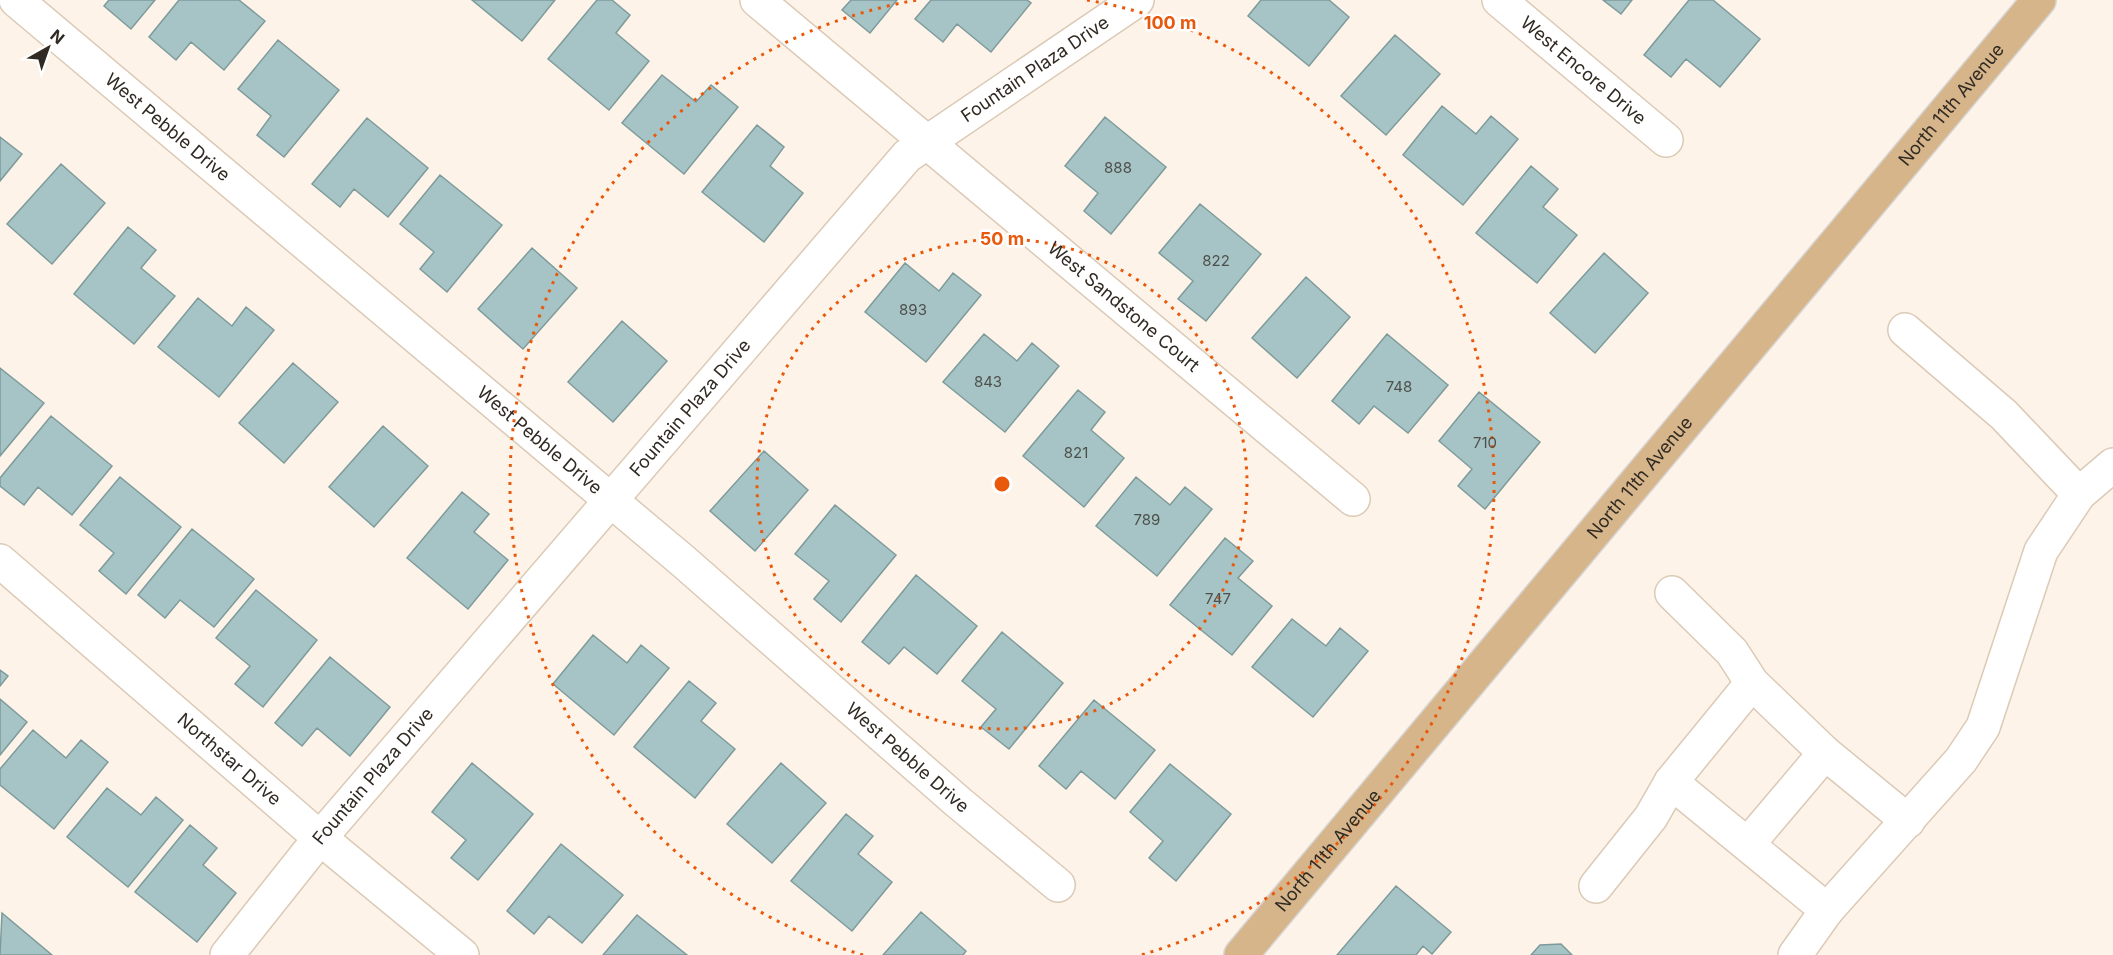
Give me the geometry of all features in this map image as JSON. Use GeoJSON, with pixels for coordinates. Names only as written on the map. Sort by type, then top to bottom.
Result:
{"type":"FeatureCollection","features":[{"type":"Feature","properties":{"kind":"main road","name":"North 11th Avenue"},"geometry":{"type":"LineString","coordinates":[[1241,955],[2039,0]]}},
{"type":"Feature","properties":{"kind":"street","name":"West Pebble Drive"},"geometry":{"type":"LineString","coordinates":[[16,0],[612,501],[958,802],[1058,885]]}},
{"type":"Feature","properties":{"kind":"street","name":"West Sandstone Court"},"geometry":{"type":"LineString","coordinates":[[757,0],[1353,499]]}},
{"type":"Feature","properties":{"kind":"street","name":"Fountain Plaza Drive"},"geometry":{"type":"LineString","coordinates":[[227,955],[320,838],[907,156],[1137,0]]}},
{"type":"Feature","properties":{"kind":"street","name":"West Encore Drive"},"geometry":{"type":"LineString","coordinates":[[1499,0],[1666,140]]}},
{"type":"Feature","properties":{"kind":"street"},"geometry":{"type":"LineString","coordinates":[[1905,330],[2004,415],[2079,494]]}},
{"type":"Feature","properties":{"kind":"street"},"geometry":{"type":"LineString","coordinates":[[1795,955],[1827,910],[1961,760],[1983,727],[2034,565],[2079,494],[2113,465]]}},
{"type":"Feature","properties":{"kind":"street","name":"Northstar Drive"},"geometry":{"type":"LineString","coordinates":[[0,561],[320,838],[462,955]]}},
{"type":"Feature","properties":{"kind":"street"},"geometry":{"type":"LineString","coordinates":[[1672,593],[1732,652],[1752,683],[1825,753],[1908,821]]}},
{"type":"Feature","properties":{"kind":"street"},"geometry":{"type":"LineString","coordinates":[[1596,886],[1651,817],[1671,782],[1752,683]]}},
{"type":"Feature","properties":{"kind":"street"},"geometry":{"type":"LineString","coordinates":[[1748,844],[1825,753]]}},
{"type":"Feature","properties":{"kind":"street"},"geometry":{"type":"LineString","coordinates":[[1671,782],[1827,910]]}},
{"type":"Feature","properties":{"kind":"building"},"geometry":{"type":"Polygon","coordinates":[[[109,0],[155,0],[131,29],[104,6],[109,0]]]}},
{"type":"Feature","properties":{"kind":"building"},"geometry":{"type":"Polygon","coordinates":[[[179,0],[239,0],[265,21],[224,70],[191,42],[176,60],[149,37],[179,0]]]}},
{"type":"Feature","properties":{"kind":"building"},"geometry":{"type":"Polygon","coordinates":[[[472,0],[555,0],[522,41],[472,0]]]}},
{"type":"Feature","properties":{"kind":"building"},"geometry":{"type":"Polygon","coordinates":[[[597,0],[612,0],[630,15],[616,33],[649,61],[609,110],[548,59],[597,0]]]}},
{"type":"Feature","properties":{"kind":"building"},"geometry":{"type":"Polygon","coordinates":[[[851,0],[897,0],[870,33],[842,10],[851,0]]]}},
{"type":"Feature","properties":{"kind":"building"},"geometry":{"type":"Polygon","coordinates":[[[931,0],[1027,0],[1031,3],[991,52],[957,24],[943,42],[915,19],[931,0]]]}},
{"type":"Feature","properties":{"kind":"building"},"geometry":{"type":"Polygon","coordinates":[[[1261,0],[1329,0],[1349,17],[1309,66],[1248,16],[1261,0]]]}},
{"type":"Feature","properties":{"kind":"building"},"geometry":{"type":"Polygon","coordinates":[[[1603,0],[1632,0],[1621,14],[1603,0]]]}},
{"type":"Feature","properties":{"kind":"building"},"geometry":{"type":"Polygon","coordinates":[[[1689,0],[1713,0],[1760,39],[1720,87],[1686,59],[1671,77],[1644,55],[1689,0]]]}},
{"type":"Feature","properties":{"kind":"building"},"geometry":{"type":"Polygon","coordinates":[[[1395,35],[1440,74],[1386,135],[1341,96],[1395,35]]]}},
{"type":"Feature","properties":{"kind":"building"},"geometry":{"type":"Polygon","coordinates":[[[278,40],[339,90],[284,157],[257,135],[271,116],[238,89],[278,40]]]}},
{"type":"Feature","properties":{"kind":"building"},"geometry":{"type":"Polygon","coordinates":[[[662,75],[696,102],[711,85],[738,107],[684,174],[622,123],[662,75]]]}},
{"type":"Feature","properties":{"kind":"building"},"geometry":{"type":"Polygon","coordinates":[[[1442,106],[1476,134],[1491,116],[1518,139],[1463,205],[1403,155],[1442,106]]]}},
{"type":"Feature","properties":{"kind":"building"},"geometry":{"type":"Polygon","coordinates":[[[1105,117],[1166,167],[1111,234],[1084,211],[1098,193],[1065,166],[1105,117]]]}},
{"type":"Feature","properties":{"kind":"building"},"geometry":{"type":"Polygon","coordinates":[[[367,118],[428,168],[388,217],[354,189],[340,207],[312,184],[367,118]]]}},
{"type":"Feature","properties":{"kind":"building"},"geometry":{"type":"Polygon","coordinates":[[[757,125],[784,147],[770,166],[803,193],[764,242],[702,192],[757,125]]]}},
{"type":"Feature","properties":{"kind":"building"},"geometry":{"type":"Polygon","coordinates":[[[0,137],[22,154],[0,181],[0,137]]]}},
{"type":"Feature","properties":{"kind":"building"},"geometry":{"type":"Polygon","coordinates":[[[61,164],[105,203],[52,264],[7,224],[61,164]]]}},
{"type":"Feature","properties":{"kind":"building"},"geometry":{"type":"Polygon","coordinates":[[[1531,166],[1558,189],[1543,207],[1577,235],[1537,283],[1476,233],[1531,166]]]}},
{"type":"Feature","properties":{"kind":"building"},"geometry":{"type":"Polygon","coordinates":[[[440,175],[502,225],[447,292],[420,269],[434,252],[400,224],[440,175]]]}},
{"type":"Feature","properties":{"kind":"building"},"geometry":{"type":"Polygon","coordinates":[[[1200,204],[1261,254],[1206,321],[1178,299],[1193,281],[1159,253],[1200,204]]]}},
{"type":"Feature","properties":{"kind":"building"},"geometry":{"type":"Polygon","coordinates":[[[128,227],[156,250],[141,268],[175,296],[134,344],[74,294],[128,227]]]}},
{"type":"Feature","properties":{"kind":"building"},"geometry":{"type":"Polygon","coordinates":[[[532,248],[577,288],[523,349],[478,309],[532,248]]]}},
{"type":"Feature","properties":{"kind":"building"},"geometry":{"type":"Polygon","coordinates":[[[1604,253],[1648,293],[1595,353],[1550,313],[1604,253]]]}},
{"type":"Feature","properties":{"kind":"building"},"geometry":{"type":"Polygon","coordinates":[[[905,263],[939,291],[953,273],[981,295],[926,362],[865,312],[905,263]]]}},
{"type":"Feature","properties":{"kind":"building"},"geometry":{"type":"Polygon","coordinates":[[[1306,277],[1350,317],[1297,378],[1252,338],[1306,277]]]}},
{"type":"Feature","properties":{"kind":"building"},"geometry":{"type":"Polygon","coordinates":[[[198,298],[232,326],[246,307],[274,330],[219,397],[158,347],[198,298]]]}},
{"type":"Feature","properties":{"kind":"building"},"geometry":{"type":"Polygon","coordinates":[[[622,321],[667,361],[613,422],[568,382],[622,321]]]}},
{"type":"Feature","properties":{"kind":"building"},"geometry":{"type":"Polygon","coordinates":[[[984,334],[1017,361],[1032,343],[1059,366],[1005,432],[943,382],[984,334]]]}},
{"type":"Feature","properties":{"kind":"building"},"geometry":{"type":"Polygon","coordinates":[[[1387,334],[1448,385],[1408,433],[1374,406],[1359,424],[1332,401],[1387,334]]]}},
{"type":"Feature","properties":{"kind":"building"},"geometry":{"type":"Polygon","coordinates":[[[293,363],[338,402],[284,463],[239,423],[293,363]]]}},
{"type":"Feature","properties":{"kind":"building"},"geometry":{"type":"Polygon","coordinates":[[[0,368],[44,403],[0,456],[0,368]]]}},
{"type":"Feature","properties":{"kind":"building"},"geometry":{"type":"Polygon","coordinates":[[[1078,390],[1105,412],[1091,430],[1124,458],[1084,507],[1023,456],[1078,390]]]}},
{"type":"Feature","properties":{"kind":"building"},"geometry":{"type":"Polygon","coordinates":[[[1479,392],[1540,442],[1485,509],[1458,486],[1472,469],[1439,441],[1479,392]]]}},
{"type":"Feature","properties":{"kind":"building"},"geometry":{"type":"Polygon","coordinates":[[[51,416],[112,466],[72,515],[38,487],[24,505],[0,486],[0,478],[51,416]]]}},
{"type":"Feature","properties":{"kind":"building"},"geometry":{"type":"Polygon","coordinates":[[[383,426],[428,466],[374,527],[329,487],[383,426]]]}},
{"type":"Feature","properties":{"kind":"building"},"geometry":{"type":"Polygon","coordinates":[[[764,451],[808,490],[755,551],[710,511],[764,451]]]}},
{"type":"Feature","properties":{"kind":"building"},"geometry":{"type":"Polygon","coordinates":[[[120,477],[181,527],[126,594],[99,571],[114,553],[80,525],[120,477]]]}},
{"type":"Feature","properties":{"kind":"building"},"geometry":{"type":"Polygon","coordinates":[[[1136,477],[1170,505],[1185,487],[1212,509],[1157,576],[1096,526],[1136,477]]]}},
{"type":"Feature","properties":{"kind":"building"},"geometry":{"type":"Polygon","coordinates":[[[462,492],[489,514],[474,532],[508,560],[468,609],[407,558],[462,492]]]}},
{"type":"Feature","properties":{"kind":"building"},"geometry":{"type":"Polygon","coordinates":[[[835,505],[896,555],[841,622],[814,599],[829,581],[795,554],[835,505]]]}},
{"type":"Feature","properties":{"kind":"building"},"geometry":{"type":"Polygon","coordinates":[[[192,529],[254,579],[214,627],[180,600],[165,618],[138,595],[192,529]]]}},
{"type":"Feature","properties":{"kind":"building"},"geometry":{"type":"Polygon","coordinates":[[[1225,538],[1253,561],[1238,578],[1272,606],[1232,655],[1170,605],[1225,538]]]}},
{"type":"Feature","properties":{"kind":"building"},"geometry":{"type":"Polygon","coordinates":[[[916,575],[977,626],[937,674],[904,647],[889,664],[862,642],[916,575]]]}},
{"type":"Feature","properties":{"kind":"building"},"geometry":{"type":"Polygon","coordinates":[[[256,590],[317,640],[263,707],[235,684],[250,666],[216,638],[256,590]]]}},
{"type":"Feature","properties":{"kind":"building"},"geometry":{"type":"Polygon","coordinates":[[[1292,619],[1326,646],[1340,628],[1368,651],[1313,717],[1252,667],[1292,619]]]}},
{"type":"Feature","properties":{"kind":"building"},"geometry":{"type":"Polygon","coordinates":[[[1002,632],[1063,683],[1009,749],[981,727],[996,709],[962,681],[1002,632]]]}},
{"type":"Feature","properties":{"kind":"building"},"geometry":{"type":"Polygon","coordinates":[[[593,635],[627,663],[641,645],[669,668],[614,735],[553,684],[593,635]]]}},
{"type":"Feature","properties":{"kind":"building"},"geometry":{"type":"Polygon","coordinates":[[[330,657],[390,707],[350,756],[317,728],[302,746],[275,723],[330,657]]]}},
{"type":"Feature","properties":{"kind":"building"},"geometry":{"type":"Polygon","coordinates":[[[0,670],[8,676],[0,686],[0,670]]]}},
{"type":"Feature","properties":{"kind":"building"},"geometry":{"type":"Polygon","coordinates":[[[689,681],[716,703],[701,721],[735,749],[695,798],[634,747],[689,681]]]}},
{"type":"Feature","properties":{"kind":"building"},"geometry":{"type":"Polygon","coordinates":[[[0,699],[27,722],[0,755],[0,699]]]}},
{"type":"Feature","properties":{"kind":"building"},"geometry":{"type":"Polygon","coordinates":[[[1094,700],[1155,750],[1115,799],[1081,771],[1066,789],[1039,766],[1094,700]]]}},
{"type":"Feature","properties":{"kind":"building"},"geometry":{"type":"Polygon","coordinates":[[[33,730],[66,758],[81,740],[108,762],[54,829],[0,785],[0,769],[33,730]]]}},
{"type":"Feature","properties":{"kind":"building"},"geometry":{"type":"Polygon","coordinates":[[[472,763],[533,814],[478,880],[451,858],[466,840],[432,812],[472,763]]]}},
{"type":"Feature","properties":{"kind":"building"},"geometry":{"type":"Polygon","coordinates":[[[781,763],[826,803],[772,863],[727,824],[781,763]]]}},
{"type":"Feature","properties":{"kind":"building"},"geometry":{"type":"Polygon","coordinates":[[[1170,764],[1231,814],[1176,881],[1149,858],[1163,841],[1130,812],[1170,764]]]}},
{"type":"Feature","properties":{"kind":"building"},"geometry":{"type":"Polygon","coordinates":[[[107,788],[141,815],[156,797],[183,820],[128,887],[67,837],[107,788]]]}},
{"type":"Feature","properties":{"kind":"building"},"geometry":{"type":"Polygon","coordinates":[[[846,814],[873,836],[858,854],[892,882],[852,931],[791,881],[846,814]]]}},
{"type":"Feature","properties":{"kind":"building"},"geometry":{"type":"Polygon","coordinates":[[[190,825],[217,848],[203,865],[236,893],[197,942],[135,892],[190,825]]]}},
{"type":"Feature","properties":{"kind":"building"},"geometry":{"type":"Polygon","coordinates":[[[561,844],[623,895],[582,943],[549,916],[534,934],[507,911],[561,844]]]}},
{"type":"Feature","properties":{"kind":"building"},"geometry":{"type":"Polygon","coordinates":[[[1396,886],[1451,932],[1432,954],[1423,946],[1416,955],[1337,955],[1396,886]]]}},
{"type":"Feature","properties":{"kind":"building"},"geometry":{"type":"Polygon","coordinates":[[[921,912],[966,951],[963,955],[883,955],[921,912]]]}},
{"type":"Feature","properties":{"kind":"building"},"geometry":{"type":"Polygon","coordinates":[[[2,913],[52,955],[0,955],[2,913]]]}},
{"type":"Feature","properties":{"kind":"building"},"geometry":{"type":"Polygon","coordinates":[[[637,915],[687,955],[603,955],[637,915]]]}},
{"type":"Feature","properties":{"kind":"building"},"geometry":{"type":"Polygon","coordinates":[[[1561,944],[1572,955],[1531,955],[1540,945],[1561,944]]]}}]}
